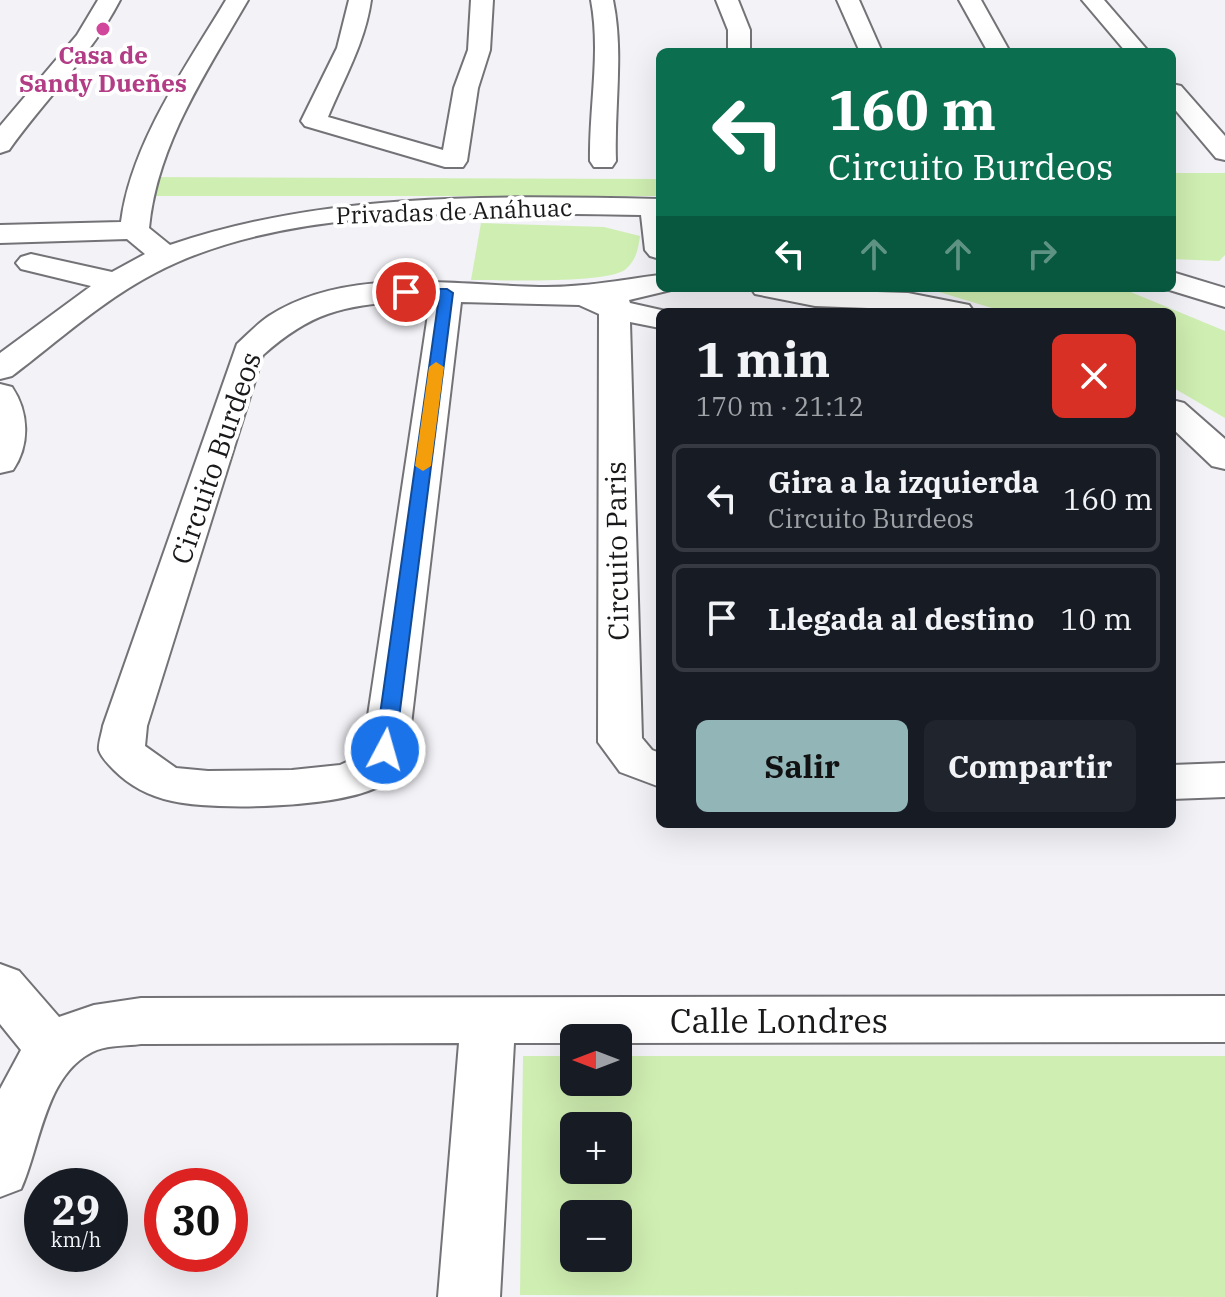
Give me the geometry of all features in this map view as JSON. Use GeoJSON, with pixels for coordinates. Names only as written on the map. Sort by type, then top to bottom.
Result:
{"type":"FeatureCollection","features":[{"type":"Feature","properties":{"kind":"street"},"geometry":{"type":"LineString","coordinates":[[0,145],[26,105],[72,60],[109,0]]}},
{"type":"Feature","properties":{"kind":"street"},"geometry":{"type":"LineString","coordinates":[[134,230],[137,204],[167,120],[237,0]]}},
{"type":"Feature","properties":{"kind":"street"},"geometry":{"type":"LineString","coordinates":[[360,0],[349,51],[328,87],[314,121],[454,161],[466,88],[479,50],[482,0]]}},
{"type":"Feature","properties":{"kind":"street"},"geometry":{"type":"LineString","coordinates":[[602,0],[609,34],[602,120],[603,161]]}},
{"type":"Feature","properties":{"kind":"street"},"geometry":{"type":"LineString","coordinates":[[727,0],[739,30],[739,48]]}},
{"type":"Feature","properties":{"kind":"street"},"geometry":{"type":"LineString","coordinates":[[848,0],[869,48]]}},
{"type":"Feature","properties":{"kind":"street"},"geometry":{"type":"LineString","coordinates":[[970,0],[997,48]]}},
{"type":"Feature","properties":{"kind":"street"},"geometry":{"type":"LineString","coordinates":[[1093,0],[1135,48]]}},
{"type":"Feature","properties":{"kind":"street"},"geometry":{"type":"LineString","coordinates":[[1176,96],[1225,152]]}},
{"type":"Feature","properties":{"kind":"street","name":"Privadas de Anáhuac"},"geometry":{"type":"LineString","coordinates":[[0,369],[118,283],[165,256],[282,224],[351,214],[481,208],[656,207]]}},
{"type":"Feature","properties":{"kind":"street"},"geometry":{"type":"LineString","coordinates":[[0,234],[134,230],[165,256]]}},
{"type":"Feature","properties":{"kind":"street"},"geometry":{"type":"LineString","coordinates":[[57,234],[21,268],[118,283]]}},
{"type":"Feature","properties":{"kind":"street"},"geometry":{"type":"LineString","coordinates":[[1176,282],[1224,297]]}},
{"type":"Feature","properties":{"kind":"street"},"geometry":{"type":"LineString","coordinates":[[447,293],[605,298],[656,285]]}},
{"type":"Feature","properties":{"kind":"street"},"geometry":{"type":"LineString","coordinates":[[789,292],[815,297],[876,298],[935,308]]}},
{"type":"Feature","properties":{"kind":"street","name":"Circuito Burdeos"},"geometry":{"type":"LineString","coordinates":[[447,293],[385,750],[376,767],[354,778],[265,787],[174,785],[150,776],[122,750],[125,726],[248,351],[277,323],[325,304],[375,294],[447,293]]}},
{"type":"Feature","properties":{"kind":"street"},"geometry":{"type":"LineString","coordinates":[[790,308],[815,297]]}},
{"type":"Feature","properties":{"kind":"street"},"geometry":{"type":"LineString","coordinates":[[605,298],[656,317]]}},
{"type":"Feature","properties":{"kind":"street","name":"Circuito Paris"},"geometry":{"type":"LineString","coordinates":[[605,298],[620,742],[636,761],[656,769]]}},
{"type":"Feature","properties":{"kind":"street"},"geometry":{"type":"LineString","coordinates":[[0,394],[9,414],[8,437],[0,462]]}},
{"type":"Feature","properties":{"kind":"street"},"geometry":{"type":"LineString","coordinates":[[1176,414],[1225,458]]}},
{"type":"Feature","properties":{"kind":"street"},"geometry":{"type":"LineString","coordinates":[[1176,782],[1225,780]]}},
{"type":"Feature","properties":{"kind":"street"},"geometry":{"type":"LineString","coordinates":[[0,986],[54,1050],[36,1070],[0,1170]]}},
{"type":"Feature","properties":{"kind":"street","name":"Calle Londres"},"geometry":{"type":"LineString","coordinates":[[54,1050],[79,1033],[141,1021],[1225,1019]]}},
{"type":"Feature","properties":{"kind":"street"},"geometry":{"type":"LineString","coordinates":[[469,1297],[488,1021]]}},
{"type":"Feature","properties":{"kind":"green space"},"geometry":{"type":"Polygon","coordinates":[[[1176,173],[1225,173],[1225,255],[1219,261],[1176,259],[1176,173]]]}},
{"type":"Feature","properties":{"kind":"green space"},"geometry":{"type":"Polygon","coordinates":[[[145,177],[656,179],[656,196],[131,196],[145,177]]]}},
{"type":"Feature","properties":{"kind":"green space"},"geometry":{"type":"Polygon","coordinates":[[[481,223],[604,227],[640,236],[632,262],[616,274],[553,280],[471,280],[481,223]]]}},
{"type":"Feature","properties":{"kind":"green space"},"geometry":{"type":"Polygon","coordinates":[[[939,292],[1131,292],[1169,308],[992,308],[939,292]]]}},
{"type":"Feature","properties":{"kind":"green space"},"geometry":{"type":"Polygon","coordinates":[[[1176,311],[1225,331],[1225,418],[1176,389],[1176,311]]]}},
{"type":"Feature","properties":{"kind":"green space"},"geometry":{"type":"Polygon","coordinates":[[[523,1056],[560,1056],[560,1096],[632,1096],[632,1056],[1225,1056],[1225,1297],[520,1295],[523,1056]]]}},
{"type":"Feature","properties":{"kind":"slow traffic"},"geometry":{"type":"LineString","coordinates":[[423,466],[436,367]]}},
{"type":"Feature","properties":{"kind":"place","name":"Casa de Sandy Dueñes"},"geometry":{"type":"Point","coordinates":[103,29]}},
{"type":"Feature","properties":{"kind":"route"},"geometry":{"type":"LineString","coordinates":[[385,750],[447,293],[406,292]]}}]}
